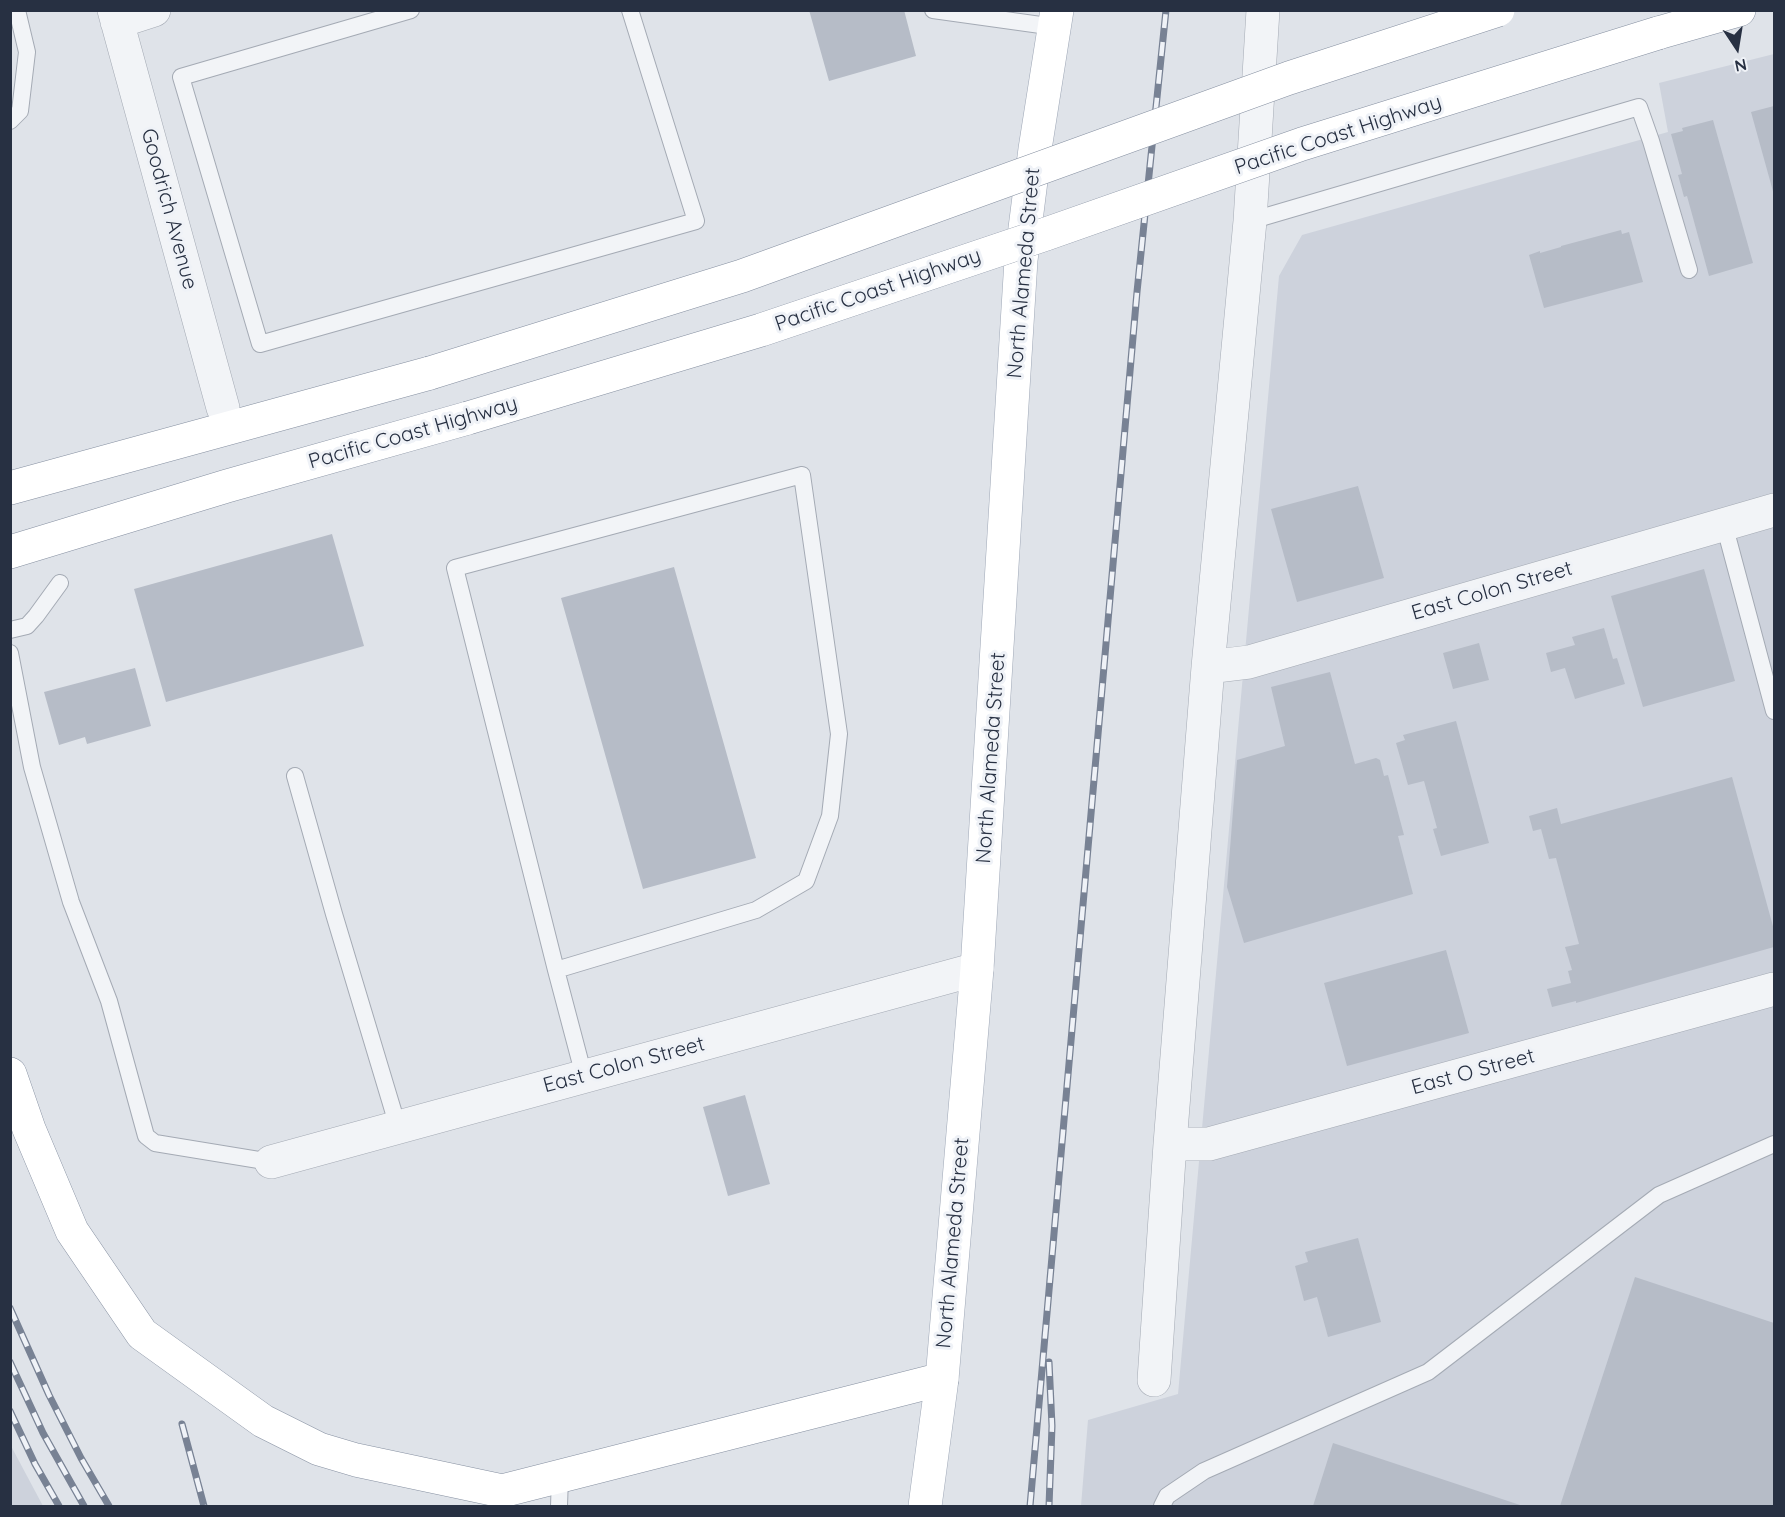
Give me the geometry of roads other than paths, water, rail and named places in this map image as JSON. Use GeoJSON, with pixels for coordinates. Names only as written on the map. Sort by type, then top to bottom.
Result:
{"type":"FeatureCollection","features":[{"type":"Feature","properties":{"kind":"main road"},"geometry":{"type":"LineString","coordinates":[[10,488],[430,373],[742,276],[1289,78],[1498,10]]}},
{"type":"Feature","properties":{"kind":"main road","name":"Pacific Coast Highway"},"geometry":{"type":"LineString","coordinates":[[10,552],[761,330],[1046,234],[1302,144],[1739,10]]}},
{"type":"Feature","properties":{"kind":"main road","name":"North Alameda Street"},"geometry":{"type":"LineString","coordinates":[[926,1506],[942,1379],[977,969],[1021,260],[1035,149],[1056,19]]}},
{"type":"Feature","properties":{"kind":"main road"},"geometry":{"type":"LineString","coordinates":[[10,1074],[29,1129],[72,1231],[142,1334],[263,1421],[319,1449],[356,1460],[502,1491],[559,1492],[942,1379]]}},
{"type":"Feature","properties":{"kind":"street"},"geometry":{"type":"LineString","coordinates":[[115,16],[154,10]]}},
{"type":"Feature","properties":{"kind":"street"},"geometry":{"type":"LineString","coordinates":[[1154,1380],[1170,1144],[1208,667],[1250,221],[1263,10]]}},
{"type":"Feature","properties":{"kind":"street","name":"Goodrich Avenue"},"geometry":{"type":"LineString","coordinates":[[115,16],[224,408]]}},
{"type":"Feature","properties":{"kind":"street","name":"East Colon Street"},"geometry":{"type":"LineString","coordinates":[[1208,667],[1249,662],[1774,510]]}},
{"type":"Feature","properties":{"kind":"street","name":"East Colon Street"},"geometry":{"type":"LineString","coordinates":[[271,1162],[977,969]]}},
{"type":"Feature","properties":{"kind":"street","name":"East O Street"},"geometry":{"type":"LineString","coordinates":[[1170,1144],[1209,1144],[1774,989]]}},
{"type":"Feature","properties":{"kind":"lane"},"geometry":{"type":"LineString","coordinates":[[10,122],[20,111],[27,52],[17,10]]}},
{"type":"Feature","properties":{"kind":"lane"},"geometry":{"type":"LineString","coordinates":[[411,10],[181,77],[260,344],[696,221],[630,10]]}},
{"type":"Feature","properties":{"kind":"lane"},"geometry":{"type":"LineString","coordinates":[[933,10],[1056,19]]}},
{"type":"Feature","properties":{"kind":"lane"},"geometry":{"type":"LineString","coordinates":[[1250,221],[1639,107],[1689,270]]}},
{"type":"Feature","properties":{"kind":"lane"},"geometry":{"type":"LineString","coordinates":[[556,970],[756,910],[806,881],[830,816],[839,734],[802,475],[455,568],[556,970],[584,1076]]}},
{"type":"Feature","properties":{"kind":"lane"},"geometry":{"type":"LineString","coordinates":[[1724,524],[1774,711]]}},
{"type":"Feature","properties":{"kind":"lane"},"geometry":{"type":"LineString","coordinates":[[10,630],[27,626],[60,583]]}},
{"type":"Feature","properties":{"kind":"lane"},"geometry":{"type":"LineString","coordinates":[[10,653],[32,767],[71,902],[109,1001],[146,1136],[155,1143],[271,1162]]}},
{"type":"Feature","properties":{"kind":"lane"},"geometry":{"type":"LineString","coordinates":[[295,776],[398,1127]]}},
{"type":"Feature","properties":{"kind":"lane"},"geometry":{"type":"LineString","coordinates":[[1162,1506],[1167,1496],[1204,1471],[1428,1372],[1659,1195],[1774,1144]]}},
{"type":"Feature","properties":{"kind":"railway"},"geometry":{"type":"LineString","coordinates":[[1030,1506],[1137,292],[1166,10]]}},
{"type":"Feature","properties":{"kind":"railway"},"geometry":{"type":"LineString","coordinates":[[10,1308],[49,1395],[81,1458],[109,1506]]}},
{"type":"Feature","properties":{"kind":"railway"},"geometry":{"type":"LineString","coordinates":[[10,1362],[43,1433],[84,1506]]}},
{"type":"Feature","properties":{"kind":"railway"},"geometry":{"type":"LineString","coordinates":[[1049,1362],[1052,1426],[1049,1506]]}},
{"type":"Feature","properties":{"kind":"railway"},"geometry":{"type":"LineString","coordinates":[[10,1411],[35,1464],[59,1506]]}},
{"type":"Feature","properties":{"kind":"railway"},"geometry":{"type":"LineString","coordinates":[[182,1424],[204,1506]]}}]}
